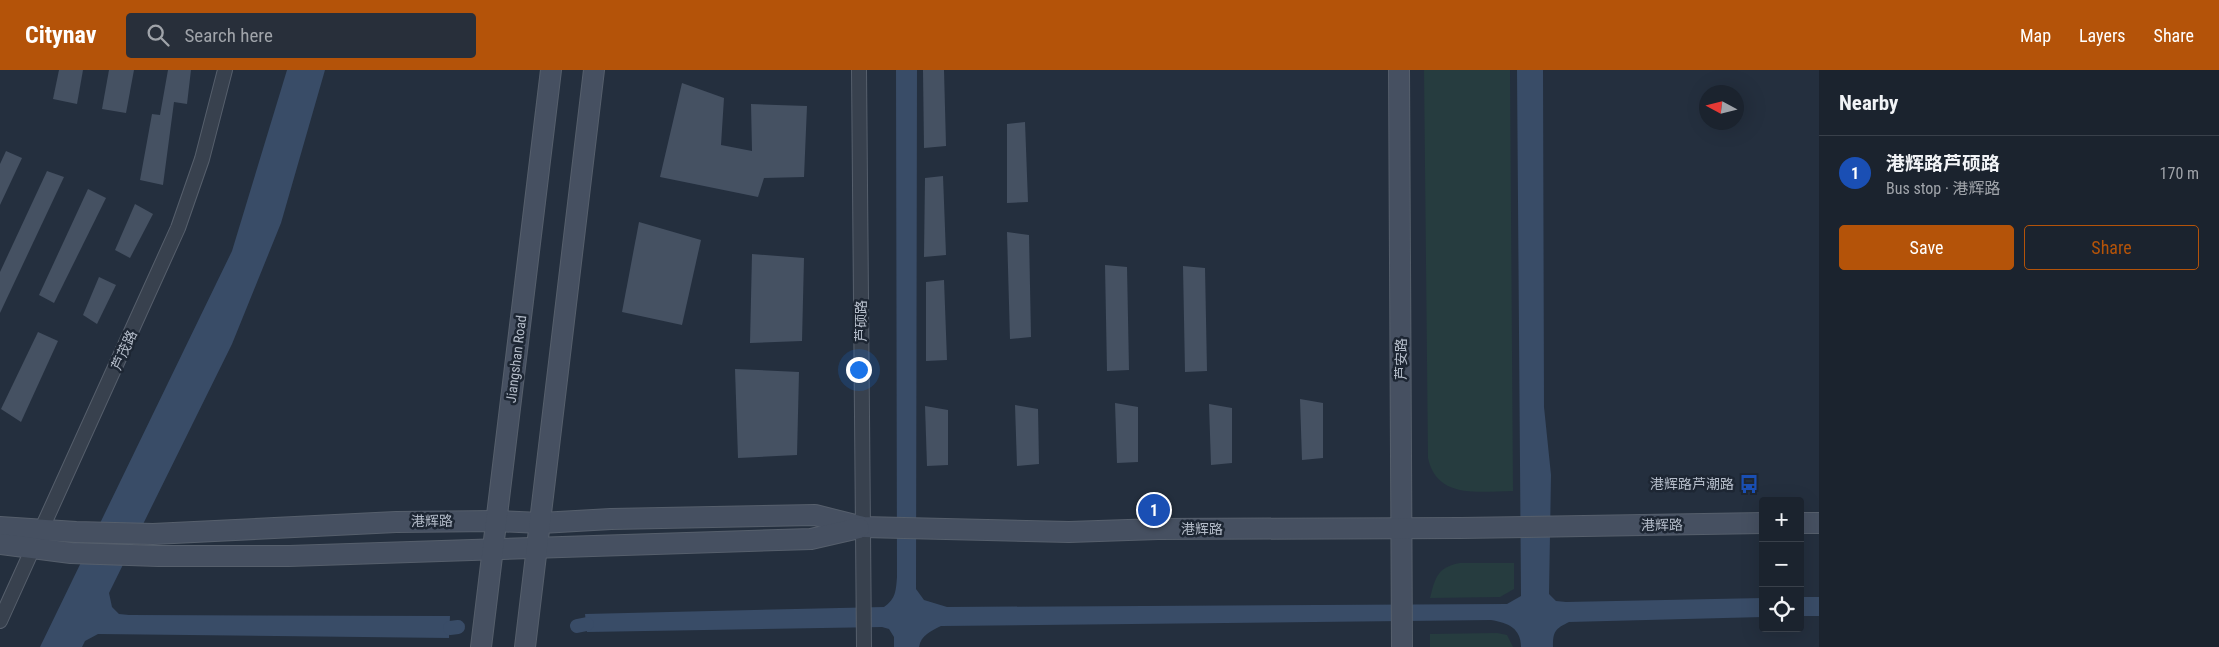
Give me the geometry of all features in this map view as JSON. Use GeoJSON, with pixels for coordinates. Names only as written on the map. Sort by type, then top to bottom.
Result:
{"type":"FeatureCollection","features":[{"type":"Feature","properties":{"kind":"main road","name":"Jiangshan Road"},"geometry":{"type":"LineString","coordinates":[[481,647],[551,70]]}},
{"type":"Feature","properties":{"kind":"main road"},"geometry":{"type":"LineString","coordinates":[[525,647],[594,70]]}},
{"type":"Feature","properties":{"kind":"main road","name":"芦安路"},"geometry":{"type":"LineString","coordinates":[[1399,70],[1402,638]]}},
{"type":"Feature","properties":{"kind":"main road","name":"港辉路"},"geometry":{"type":"LineString","coordinates":[[0,544],[76,532],[154,534],[396,522],[496,521],[541,523],[611,519],[815,515],[864,527],[1069,532],[1158,529],[1759,524]]}},
{"type":"Feature","properties":{"kind":"main road"},"geometry":{"type":"LineString","coordinates":[[1804,523],[1819,523]]}},
{"type":"Feature","properties":{"kind":"main road","name":"港辉路"},"geometry":{"type":"LineString","coordinates":[[0,527],[71,553],[158,556],[289,556],[811,539],[864,527]]}},
{"type":"Feature","properties":{"kind":"street","name":"芦茂路"},"geometry":{"type":"LineString","coordinates":[[0,621],[178,228],[202,159],[225,70]]}},
{"type":"Feature","properties":{"kind":"street","name":"芦硕路"},"geometry":{"type":"LineString","coordinates":[[859,70],[864,640]]}},
{"type":"Feature","properties":{"kind":"green space"},"geometry":{"type":"Polygon","coordinates":[[[1424,70],[1510,70],[1513,491],[1474,492],[1450,487],[1440,481],[1433,471],[1428,458],[1424,70]]]}},
{"type":"Feature","properties":{"kind":"green space"},"geometry":{"type":"Polygon","coordinates":[[[1460,563],[1514,563],[1514,589],[1500,597],[1430,598],[1436,579],[1442,570],[1460,563]]]}},
{"type":"Feature","properties":{"kind":"green space"},"geometry":{"type":"Polygon","coordinates":[[[1497,633],[1507,635],[1513,647],[1430,647],[1430,634],[1497,633]]]}},
{"type":"Feature","properties":{"kind":"water"},"geometry":{"type":"Polygon","coordinates":[[[287,70],[325,70],[281,223],[232,344],[109,593],[112,607],[119,614],[129,615],[450,616],[449,638],[98,634],[85,641],[82,647],[40,647],[232,251],[287,70]]]}},
{"type":"Feature","properties":{"kind":"water"},"geometry":{"type":"Polygon","coordinates":[[[896,70],[917,70],[916,589],[924,600],[947,607],[1507,604],[1521,596],[1517,70],[1543,70],[1544,407],[1551,475],[1549,594],[1556,601],[1566,602],[1759,598],[1759,617],[1569,622],[1556,631],[1553,647],[1521,647],[1519,635],[1512,627],[1491,620],[941,626],[924,636],[919,647],[894,647],[894,637],[889,629],[882,627],[587,632],[585,614],[884,607],[893,597],[896,590],[896,70]]]}},
{"type":"Feature","properties":{"kind":"water"},"geometry":{"type":"Polygon","coordinates":[[[1804,597],[1819,597],[1819,616],[1804,616],[1804,597]]]}},
{"type":"Feature","properties":{"kind":"building"},"geometry":{"type":"Polygon","coordinates":[[[59,70],[83,70],[77,104],[53,99],[59,70]]]}},
{"type":"Feature","properties":{"kind":"building"},"geometry":{"type":"Polygon","coordinates":[[[109,70],[134,70],[126,113],[102,109],[109,70]]]}},
{"type":"Feature","properties":{"kind":"building"},"geometry":{"type":"Polygon","coordinates":[[[168,70],[191,70],[187,104],[174,102],[163,185],[140,180],[152,114],[160,115],[168,70]]]}},
{"type":"Feature","properties":{"kind":"building"},"geometry":{"type":"Polygon","coordinates":[[[923,70],[944,70],[946,146],[924,148],[923,70]]]}},
{"type":"Feature","properties":{"kind":"building"},"geometry":{"type":"Polygon","coordinates":[[[682,83],[724,98],[721,145],[752,151],[751,104],[807,106],[804,177],[764,178],[758,197],[660,177],[682,83]]]}},
{"type":"Feature","properties":{"kind":"building"},"geometry":{"type":"Polygon","coordinates":[[[1025,122],[1028,202],[1007,203],[1007,124],[1025,122]]]}},
{"type":"Feature","properties":{"kind":"building"},"geometry":{"type":"Polygon","coordinates":[[[6,151],[22,158],[0,205],[0,164],[6,151]]]}},
{"type":"Feature","properties":{"kind":"building"},"geometry":{"type":"Polygon","coordinates":[[[47,171],[64,177],[0,313],[0,272],[47,171]]]}},
{"type":"Feature","properties":{"kind":"building"},"geometry":{"type":"Polygon","coordinates":[[[943,176],[946,255],[924,257],[925,178],[943,176]]]}},
{"type":"Feature","properties":{"kind":"building"},"geometry":{"type":"Polygon","coordinates":[[[88,189],[106,198],[54,303],[39,295],[88,189]]]}},
{"type":"Feature","properties":{"kind":"building"},"geometry":{"type":"Polygon","coordinates":[[[135,204],[153,214],[130,258],[115,250],[135,204]]]}},
{"type":"Feature","properties":{"kind":"building"},"geometry":{"type":"Polygon","coordinates":[[[639,222],[701,240],[682,325],[622,312],[639,222]]]}},
{"type":"Feature","properties":{"kind":"building"},"geometry":{"type":"Polygon","coordinates":[[[1007,232],[1029,235],[1031,337],[1010,339],[1007,232]]]}},
{"type":"Feature","properties":{"kind":"building"},"geometry":{"type":"Polygon","coordinates":[[[752,254],[804,258],[802,341],[750,343],[752,254]]]}},
{"type":"Feature","properties":{"kind":"building"},"geometry":{"type":"Polygon","coordinates":[[[1105,265],[1127,267],[1129,370],[1107,371],[1105,265]]]}},
{"type":"Feature","properties":{"kind":"building"},"geometry":{"type":"Polygon","coordinates":[[[1183,266],[1205,268],[1207,371],[1185,372],[1183,266]]]}},
{"type":"Feature","properties":{"kind":"building"},"geometry":{"type":"Polygon","coordinates":[[[99,277],[116,285],[97,324],[83,315],[99,277]]]}},
{"type":"Feature","properties":{"kind":"building"},"geometry":{"type":"Polygon","coordinates":[[[944,280],[947,360],[926,361],[926,282],[944,280]]]}},
{"type":"Feature","properties":{"kind":"building"},"geometry":{"type":"Polygon","coordinates":[[[38,332],[58,341],[21,422],[1,409],[38,332]]]}},
{"type":"Feature","properties":{"kind":"building"},"geometry":{"type":"Polygon","coordinates":[[[735,369],[799,372],[797,455],[738,458],[735,369]]]}},
{"type":"Feature","properties":{"kind":"building"},"geometry":{"type":"Polygon","coordinates":[[[1300,399],[1323,403],[1323,458],[1302,460],[1300,399]]]}},
{"type":"Feature","properties":{"kind":"building"},"geometry":{"type":"Polygon","coordinates":[[[1115,403],[1138,407],[1138,462],[1117,463],[1115,403]]]}},
{"type":"Feature","properties":{"kind":"building"},"geometry":{"type":"Polygon","coordinates":[[[1209,404],[1232,408],[1232,463],[1211,465],[1209,404]]]}},
{"type":"Feature","properties":{"kind":"building"},"geometry":{"type":"Polygon","coordinates":[[[1015,405],[1038,409],[1039,464],[1017,466],[1015,405]]]}},
{"type":"Feature","properties":{"kind":"building"},"geometry":{"type":"Polygon","coordinates":[[[925,406],[948,410],[948,465],[927,466],[925,406]]]}},
{"type":"Feature","properties":{"kind":"waterway"},"geometry":{"type":"LineString","coordinates":[[577,626],[587,624]]}},
{"type":"Feature","properties":{"kind":"waterway"},"geometry":{"type":"LineString","coordinates":[[450,628],[458,627]]}},
{"type":"Feature","properties":{"kind":"place","name":"港辉路芦潮路"},"geometry":{"type":"Point","coordinates":[1749,484]}},
{"type":"Feature","properties":{"kind":"place","name":"港辉路芦硕路"},"geometry":{"type":"Point","coordinates":[1154,510]}}]}
